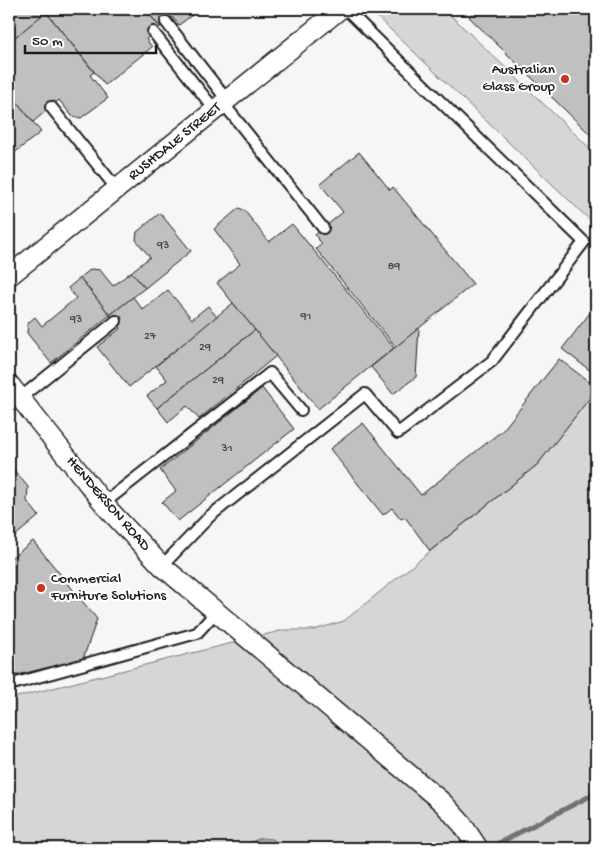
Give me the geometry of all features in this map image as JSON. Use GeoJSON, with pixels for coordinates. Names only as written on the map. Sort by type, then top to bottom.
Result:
{"type":"FeatureCollection","features":[{"type":"Feature","properties":{"kind":"street","name":"RUSHDALE STREET"},"geometry":{"type":"LineString","coordinates":[[9,276],[338,10]]}},
{"type":"Feature","properties":{"kind":"street","name":"HENDERSON ROAD"},"geometry":{"type":"LineString","coordinates":[[9,384],[104,503],[162,566],[442,802],[462,824],[478,848]]}},
{"type":"Feature","properties":{"kind":"lane"},"geometry":{"type":"LineString","coordinates":[[162,566],[210,516],[365,394],[398,433],[477,373],[492,361],[584,242],[338,10]]}},
{"type":"Feature","properties":{"kind":"lane"},"geometry":{"type":"LineString","coordinates":[[166,22],[222,104]]}},
{"type":"Feature","properties":{"kind":"lane"},"geometry":{"type":"LineString","coordinates":[[153,32],[222,104],[323,228]]}},
{"type":"Feature","properties":{"kind":"lane"},"geometry":{"type":"LineString","coordinates":[[51,107],[117,189]]}},
{"type":"Feature","properties":{"kind":"lane"},"geometry":{"type":"LineString","coordinates":[[20,398],[116,321]]}},
{"type":"Feature","properties":{"kind":"lane"},"geometry":{"type":"LineString","coordinates":[[104,503],[270,373],[302,410]]}},
{"type":"Feature","properties":{"kind":"lane"},"geometry":{"type":"LineString","coordinates":[[9,685],[197,632],[217,611]]}},
{"type":"Feature","properties":{"kind":"shaded area"},"geometry":{"type":"Polygon","coordinates":[[[369,9],[444,9],[596,154],[596,226],[369,9]]]}},
{"type":"Feature","properties":{"kind":"shaded area"},"geometry":{"type":"Polygon","coordinates":[[[596,389],[596,792],[563,810],[596,793],[596,848],[9,848],[9,699],[284,630],[314,630],[344,621],[538,464],[596,389]]]}},
{"type":"Feature","properties":{"kind":"shaded area"},"geometry":{"type":"Polygon","coordinates":[[[261,838],[273,839],[278,843],[277,848],[235,848],[261,838]]]}},
{"type":"Feature","properties":{"kind":"building"},"geometry":{"type":"Polygon","coordinates":[[[9,9],[51,9],[9,42],[9,9]]]}},
{"type":"Feature","properties":{"kind":"building"},"geometry":{"type":"Polygon","coordinates":[[[51,9],[145,9],[160,27],[146,39],[152,47],[105,85],[46,12],[51,9]]]}},
{"type":"Feature","properties":{"kind":"building"},"geometry":{"type":"Polygon","coordinates":[[[145,9],[200,9],[179,25],[172,17],[160,27],[145,9]]]}},
{"type":"Feature","properties":{"kind":"building","name":"Australian Glass Group"},"geometry":{"type":"Polygon","coordinates":[[[477,9],[596,9],[596,140],[469,17],[477,9]]]}},
{"type":"Feature","properties":{"kind":"building"},"geometry":{"type":"Polygon","coordinates":[[[46,12],[94,72],[90,75],[108,98],[81,118],[72,116],[59,100],[33,122],[9,92],[9,42],[46,12]]]}},
{"type":"Feature","properties":{"kind":"building"},"geometry":{"type":"Polygon","coordinates":[[[9,92],[41,132],[9,157],[9,92]]]}},
{"type":"Feature","properties":{"kind":"building"},"geometry":{"type":"Polygon","coordinates":[[[359,152],[390,190],[393,187],[473,284],[396,347],[316,249],[322,244],[315,235],[343,212],[320,184],[359,152]]]}},
{"type":"Feature","properties":{"kind":"building"},"geometry":{"type":"Polygon","coordinates":[[[239,208],[244,210],[269,242],[292,224],[394,348],[318,409],[217,283],[240,264],[214,229],[239,208]]]}},
{"type":"Feature","properties":{"kind":"building"},"geometry":{"type":"Polygon","coordinates":[[[160,213],[191,251],[145,288],[131,272],[150,257],[136,240],[137,232],[160,213]]]}},
{"type":"Feature","properties":{"kind":"building"},"geometry":{"type":"Polygon","coordinates":[[[91,269],[100,270],[113,286],[131,272],[145,288],[110,315],[80,278],[91,269]]]}},
{"type":"Feature","properties":{"kind":"building"},"geometry":{"type":"Polygon","coordinates":[[[80,278],[110,315],[51,363],[27,333],[28,323],[35,317],[42,326],[76,298],[68,288],[80,278]]]}},
{"type":"Feature","properties":{"kind":"building"},"geometry":{"type":"Polygon","coordinates":[[[168,290],[192,319],[208,306],[217,317],[129,387],[97,347],[121,328],[110,315],[133,297],[143,310],[168,290]]]}},
{"type":"Feature","properties":{"kind":"building"},"geometry":{"type":"Polygon","coordinates":[[[233,303],[255,330],[157,408],[147,396],[167,380],[156,366],[233,303]]]}},
{"type":"Feature","properties":{"kind":"building"},"geometry":{"type":"Polygon","coordinates":[[[596,305],[596,375],[562,349],[596,305]]]}},
{"type":"Feature","properties":{"kind":"building"},"geometry":{"type":"Polygon","coordinates":[[[419,328],[416,377],[393,394],[371,367],[419,328]]]}},
{"type":"Feature","properties":{"kind":"building"},"geometry":{"type":"Polygon","coordinates":[[[255,330],[276,356],[199,419],[187,406],[168,422],[157,408],[255,330]]]}},
{"type":"Feature","properties":{"kind":"building"},"geometry":{"type":"Polygon","coordinates":[[[559,359],[596,387],[596,390],[538,464],[430,551],[405,517],[401,519],[392,508],[383,515],[330,449],[363,423],[421,495],[503,430],[559,359]]]}},
{"type":"Feature","properties":{"kind":"building"},"geometry":{"type":"Polygon","coordinates":[[[262,388],[294,429],[178,521],[162,502],[176,491],[160,470],[262,388]]]}},
{"type":"Feature","properties":{"kind":"building"},"geometry":{"type":"Polygon","coordinates":[[[9,464],[28,487],[27,501],[39,516],[9,541],[9,464]]]}},
{"type":"Feature","properties":{"kind":"building","name":"Commercial Furniture Solutions"},"geometry":{"type":"Polygon","coordinates":[[[33,541],[97,619],[83,659],[9,677],[9,555],[11,558],[33,541]]]}},
{"type":"Feature","properties":{"kind":"waterway"},"geometry":{"type":"LineString","coordinates":[[497,844],[596,793]]}},
{"type":"Feature","properties":{"kind":"place","name":"Australian Glass Group"},"geometry":{"type":"Point","coordinates":[565,79]}},
{"type":"Feature","properties":{"kind":"place","name":"Commercial Furniture Solutions"},"geometry":{"type":"Point","coordinates":[41,588]}}]}
